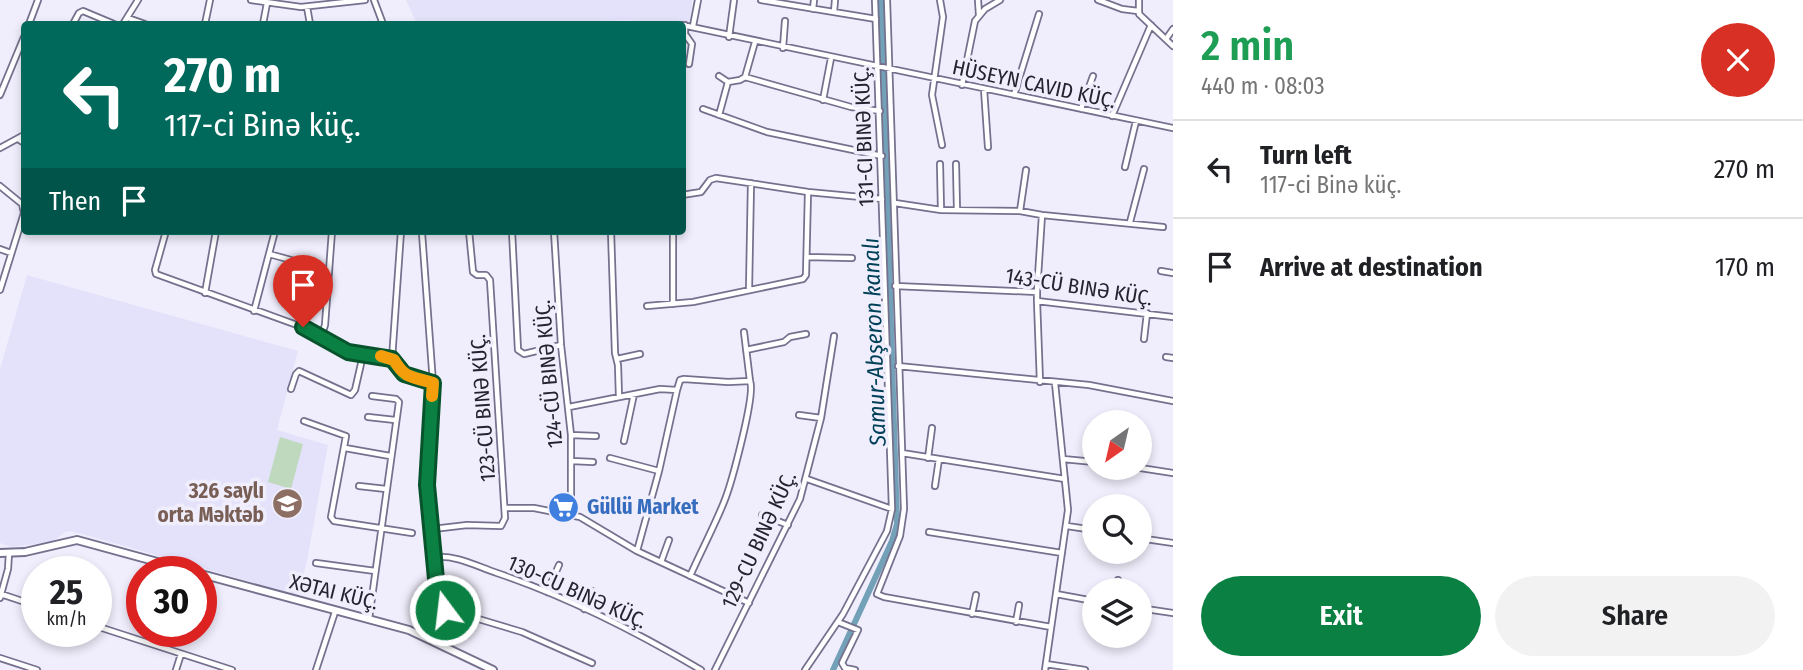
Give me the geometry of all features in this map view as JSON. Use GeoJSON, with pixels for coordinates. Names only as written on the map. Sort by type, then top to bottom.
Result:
{"type":"FeatureCollection","features":[{"type":"Feature","properties":{"kind":"street"},"geometry":{"type":"LineString","coordinates":[[30,21],[38,0]]}},
{"type":"Feature","properties":{"kind":"street"},"geometry":{"type":"LineString","coordinates":[[126,21],[138,0]]}},
{"type":"Feature","properties":{"kind":"street"},"geometry":{"type":"LineString","coordinates":[[206,21],[210,0]]}},
{"type":"Feature","properties":{"kind":"street"},"geometry":{"type":"LineString","coordinates":[[251,0],[301,7],[365,0]]}},
{"type":"Feature","properties":{"kind":"street"},"geometry":{"type":"LineString","coordinates":[[300,0],[301,7]]}},
{"type":"Feature","properties":{"kind":"street"},"geometry":{"type":"LineString","coordinates":[[374,0],[382,21]]}},
{"type":"Feature","properties":{"kind":"street"},"geometry":{"type":"LineString","coordinates":[[693,26],[698,0]]}},
{"type":"Feature","properties":{"kind":"street"},"geometry":{"type":"LineString","coordinates":[[729,37],[734,0]]}},
{"type":"Feature","properties":{"kind":"street"},"geometry":{"type":"LineString","coordinates":[[761,0],[876,19]]}},
{"type":"Feature","properties":{"kind":"street"},"geometry":{"type":"LineString","coordinates":[[813,9],[814,0]]}},
{"type":"Feature","properties":{"kind":"street"},"geometry":{"type":"LineString","coordinates":[[834,12],[835,0]]}},
{"type":"Feature","properties":{"kind":"street","name":"131-CI BINƏ KÜÇ."},"geometry":{"type":"LineString","coordinates":[[805,670],[838,622],[887,531],[892,509],[875,0]]}},
{"type":"Feature","properties":{"kind":"street"},"geometry":{"type":"LineString","coordinates":[[887,0],[904,509],[900,536],[877,590],[880,596],[1051,627]]}},
{"type":"Feature","properties":{"kind":"street"},"geometry":{"type":"LineString","coordinates":[[940,0],[943,17],[932,95],[942,145]]}},
{"type":"Feature","properties":{"kind":"street"},"geometry":{"type":"LineString","coordinates":[[962,85],[979,15],[978,0]]}},
{"type":"Feature","properties":{"kind":"street"},"geometry":{"type":"LineString","coordinates":[[979,15],[1000,0]]}},
{"type":"Feature","properties":{"kind":"street"},"geometry":{"type":"LineString","coordinates":[[1098,0],[1138,11],[1173,46]]}},
{"type":"Feature","properties":{"kind":"street"},"geometry":{"type":"LineString","coordinates":[[1138,11],[1139,0]]}},
{"type":"Feature","properties":{"kind":"street"},"geometry":{"type":"LineString","coordinates":[[264,21],[267,3]]}},
{"type":"Feature","properties":{"kind":"street"},"geometry":{"type":"LineString","coordinates":[[307,7],[309,21]]}},
{"type":"Feature","properties":{"kind":"street"},"geometry":{"type":"LineString","coordinates":[[75,21],[83,11],[107,21]]}},
{"type":"Feature","properties":{"kind":"street"},"geometry":{"type":"LineString","coordinates":[[1014,95],[1039,13]]}},
{"type":"Feature","properties":{"kind":"street"},"geometry":{"type":"LineString","coordinates":[[128,18],[136,21]]}},
{"type":"Feature","properties":{"kind":"street"},"geometry":{"type":"LineString","coordinates":[[783,48],[785,21]]}},
{"type":"Feature","properties":{"kind":"street"},"geometry":{"type":"LineString","coordinates":[[686,25],[877,68]]}},
{"type":"Feature","properties":{"kind":"street"},"geometry":{"type":"LineString","coordinates":[[1112,116],[1151,26]]}},
{"type":"Feature","properties":{"kind":"street"},"geometry":{"type":"LineString","coordinates":[[1166,40],[1173,29]]}},
{"type":"Feature","properties":{"kind":"street"},"geometry":{"type":"LineString","coordinates":[[686,35],[692,44],[689,64]]}},
{"type":"Feature","properties":{"kind":"street"},"geometry":{"type":"LineString","coordinates":[[719,76],[728,82],[745,77],[755,42]]}},
{"type":"Feature","properties":{"kind":"street"},"geometry":{"type":"LineString","coordinates":[[0,95],[21,44]]}},
{"type":"Feature","properties":{"kind":"street"},"geometry":{"type":"LineString","coordinates":[[823,100],[831,58]]}},
{"type":"Feature","properties":{"kind":"street","name":"HÜSEYN CAVID KÜÇ."},"geometry":{"type":"LineString","coordinates":[[877,68],[1173,128]]}},
{"type":"Feature","properties":{"kind":"street"},"geometry":{"type":"LineString","coordinates":[[1081,109],[1093,76]]}},
{"type":"Feature","properties":{"kind":"street"},"geometry":{"type":"LineString","coordinates":[[745,77],[823,100],[880,111]]}},
{"type":"Feature","properties":{"kind":"street"},"geometry":{"type":"LineString","coordinates":[[719,115],[728,82]]}},
{"type":"Feature","properties":{"kind":"street"},"geometry":{"type":"LineString","coordinates":[[984,89],[988,147]]}},
{"type":"Feature","properties":{"kind":"street"},"geometry":{"type":"LineString","coordinates":[[703,109],[774,134],[882,156]]}},
{"type":"Feature","properties":{"kind":"street"},"geometry":{"type":"LineString","coordinates":[[1125,167],[1136,121]]}},
{"type":"Feature","properties":{"kind":"street"},"geometry":{"type":"LineString","coordinates":[[0,148],[21,137]]}},
{"type":"Feature","properties":{"kind":"street"},"geometry":{"type":"LineString","coordinates":[[940,164],[942,210]]}},
{"type":"Feature","properties":{"kind":"street"},"geometry":{"type":"LineString","coordinates":[[956,164],[957,210]]}},
{"type":"Feature","properties":{"kind":"street"},"geometry":{"type":"LineString","coordinates":[[1130,222],[1144,169]]}},
{"type":"Feature","properties":{"kind":"street"},"geometry":{"type":"LineString","coordinates":[[1020,211],[1026,170]]}},
{"type":"Feature","properties":{"kind":"street"},"geometry":{"type":"LineString","coordinates":[[686,194],[701,192],[713,178],[808,192],[882,199]]}},
{"type":"Feature","properties":{"kind":"street"},"geometry":{"type":"LineString","coordinates":[[749,290],[751,183]]}},
{"type":"Feature","properties":{"kind":"street"},"geometry":{"type":"LineString","coordinates":[[0,186],[21,204]]}},
{"type":"Feature","properties":{"kind":"street"},"geometry":{"type":"LineString","coordinates":[[647,306],[693,302],[803,279],[807,257],[808,192]]}},
{"type":"Feature","properties":{"kind":"street"},"geometry":{"type":"LineString","coordinates":[[895,203],[942,210],[1020,211],[1163,227]]}},
{"type":"Feature","properties":{"kind":"street"},"geometry":{"type":"LineString","coordinates":[[1037,292],[1042,215]]}},
{"type":"Feature","properties":{"kind":"street"},"geometry":{"type":"LineString","coordinates":[[0,290],[21,223]]}},
{"type":"Feature","properties":{"kind":"street"},"geometry":{"type":"LineString","coordinates":[[165,235],[156,274],[308,329],[348,352],[392,359]]}},
{"type":"Feature","properties":{"kind":"street"},"geometry":{"type":"LineString","coordinates":[[205,293],[215,235]]}},
{"type":"Feature","properties":{"kind":"street"},"geometry":{"type":"LineString","coordinates":[[254,311],[274,235]]}},
{"type":"Feature","properties":{"kind":"street"},"geometry":{"type":"LineString","coordinates":[[321,337],[326,325],[332,235]]}},
{"type":"Feature","properties":{"kind":"street"},"geometry":{"type":"LineString","coordinates":[[401,235],[392,359],[404,374],[433,383]]}},
{"type":"Feature","properties":{"kind":"street"},"geometry":{"type":"LineString","coordinates":[[422,235],[428,285],[433,383],[427,479],[436,579],[445,610],[435,642]]}},
{"type":"Feature","properties":{"kind":"street","name":"123-CÜ BINƏ KÜÇ."},"geometry":{"type":"LineString","coordinates":[[433,529],[467,525],[501,526],[505,522],[490,280],[486,275],[473,272],[469,235]]}},
{"type":"Feature","properties":{"kind":"street"},"geometry":{"type":"LineString","coordinates":[[512,235],[518,351],[524,354],[561,345]]}},
{"type":"Feature","properties":{"kind":"street","name":"124-CÜ BINƏ KÜÇ."},"geometry":{"type":"LineString","coordinates":[[555,235],[561,345],[571,435],[571,514]]}},
{"type":"Feature","properties":{"kind":"street"},"geometry":{"type":"LineString","coordinates":[[611,235],[619,397]]}},
{"type":"Feature","properties":{"kind":"street"},"geometry":{"type":"LineString","coordinates":[[673,235],[673,304]]}},
{"type":"Feature","properties":{"kind":"street"},"geometry":{"type":"LineString","coordinates":[[0,249],[11,253]]}},
{"type":"Feature","properties":{"kind":"street"},"geometry":{"type":"LineString","coordinates":[[269,254],[291,260]]}},
{"type":"Feature","properties":{"kind":"street"},"geometry":{"type":"LineString","coordinates":[[807,257],[852,258]]}},
{"type":"Feature","properties":{"kind":"street"},"geometry":{"type":"LineString","coordinates":[[1161,271],[1173,273]]}},
{"type":"Feature","properties":{"kind":"street","name":"143-CÜ BINƏ KÜÇ."},"geometry":{"type":"LineString","coordinates":[[895,286],[1037,292],[1037,301],[1173,317]]}},
{"type":"Feature","properties":{"kind":"street"},"geometry":{"type":"LineString","coordinates":[[1037,301],[1040,382]]}},
{"type":"Feature","properties":{"kind":"street"},"geometry":{"type":"LineString","coordinates":[[1144,339],[1147,313]]}},
{"type":"Feature","properties":{"kind":"street"},"geometry":{"type":"LineString","coordinates":[[690,576],[728,488],[753,389],[744,332]]}},
{"type":"Feature","properties":{"kind":"street"},"geometry":{"type":"LineString","coordinates":[[746,351],[806,334]]}},
{"type":"Feature","properties":{"kind":"street","name":"129-CU BINƏ KÜÇ."},"geometry":{"type":"LineString","coordinates":[[715,670],[788,525],[807,479],[821,418],[834,337]]}},
{"type":"Feature","properties":{"kind":"street"},"geometry":{"type":"LineString","coordinates":[[617,359],[640,354]]}},
{"type":"Feature","properties":{"kind":"street"},"geometry":{"type":"LineString","coordinates":[[291,388],[299,371],[351,395],[355,390],[363,355]]}},
{"type":"Feature","properties":{"kind":"street"},"geometry":{"type":"LineString","coordinates":[[1166,357],[1173,358]]}},
{"type":"Feature","properties":{"kind":"street"},"geometry":{"type":"LineString","coordinates":[[898,366],[1106,388],[1173,401]]}},
{"type":"Feature","properties":{"kind":"street"},"geometry":{"type":"LineString","coordinates":[[637,551],[679,383],[684,379],[750,382]]}},
{"type":"Feature","properties":{"kind":"street"},"geometry":{"type":"LineString","coordinates":[[1055,383],[1067,526],[1045,667],[1085,670]]}},
{"type":"Feature","properties":{"kind":"street"},"geometry":{"type":"LineString","coordinates":[[569,407],[634,394],[677,390]]}},
{"type":"Feature","properties":{"kind":"street"},"geometry":{"type":"LineString","coordinates":[[624,441],[634,394]]}},
{"type":"Feature","properties":{"kind":"street"},"geometry":{"type":"LineString","coordinates":[[369,619],[398,400],[372,396]]}},
{"type":"Feature","properties":{"kind":"street"},"geometry":{"type":"LineString","coordinates":[[799,415],[821,418]]}},
{"type":"Feature","properties":{"kind":"street"},"geometry":{"type":"LineString","coordinates":[[368,417],[396,420]]}},
{"type":"Feature","properties":{"kind":"street"},"geometry":{"type":"LineString","coordinates":[[304,421],[344,434],[346,438],[332,519],[412,533]]}},
{"type":"Feature","properties":{"kind":"street"},"geometry":{"type":"LineString","coordinates":[[928,457],[932,428]]}},
{"type":"Feature","properties":{"kind":"street"},"geometry":{"type":"LineString","coordinates":[[571,435],[596,436]]}},
{"type":"Feature","properties":{"kind":"street"},"geometry":{"type":"LineString","coordinates":[[345,449],[390,456]]}},
{"type":"Feature","properties":{"kind":"street"},"geometry":{"type":"LineString","coordinates":[[902,453],[1065,479]]}},
{"type":"Feature","properties":{"kind":"street"},"geometry":{"type":"LineString","coordinates":[[610,458],[659,471]]}},
{"type":"Feature","properties":{"kind":"street"},"geometry":{"type":"LineString","coordinates":[[936,486],[939,459]]}},
{"type":"Feature","properties":{"kind":"street"},"geometry":{"type":"LineString","coordinates":[[1063,459],[1082,460]]}},
{"type":"Feature","properties":{"kind":"street"},"geometry":{"type":"LineString","coordinates":[[572,461],[593,462]]}},
{"type":"Feature","properties":{"kind":"street"},"geometry":{"type":"LineString","coordinates":[[1152,470],[1173,473]]}},
{"type":"Feature","properties":{"kind":"street"},"geometry":{"type":"LineString","coordinates":[[807,479],[892,509]]}},
{"type":"Feature","properties":{"kind":"street"},"geometry":{"type":"LineString","coordinates":[[359,486],[386,489]]}},
{"type":"Feature","properties":{"kind":"street"},"geometry":{"type":"LineString","coordinates":[[505,508],[534,508],[571,514],[637,551],[749,603]]}},
{"type":"Feature","properties":{"kind":"street"},"geometry":{"type":"LineString","coordinates":[[762,515],[788,525]]}},
{"type":"Feature","properties":{"kind":"street"},"geometry":{"type":"LineString","coordinates":[[1067,526],[1082,528]]}},
{"type":"Feature","properties":{"kind":"street"},"geometry":{"type":"LineString","coordinates":[[929,532],[1062,553]]}},
{"type":"Feature","properties":{"kind":"street"},"geometry":{"type":"LineString","coordinates":[[0,553],[36,550],[77,540],[136,556]]}},
{"type":"Feature","properties":{"kind":"street"},"geometry":{"type":"LineString","coordinates":[[661,562],[668,540]]}},
{"type":"Feature","properties":{"kind":"street"},"geometry":{"type":"LineString","coordinates":[[1152,540],[1173,543]]}},
{"type":"Feature","properties":{"kind":"street"},"geometry":{"type":"LineString","coordinates":[[9,553],[0,595],[21,601]]}},
{"type":"Feature","properties":{"kind":"street","name":"130-CU BINƏ KÜÇ."},"geometry":{"type":"LineString","coordinates":[[435,556],[460,559],[547,592],[701,670]]}},
{"type":"Feature","properties":{"kind":"street"},"geometry":{"type":"LineString","coordinates":[[316,563],[375,571]]}},
{"type":"Feature","properties":{"kind":"street"},"geometry":{"type":"LineString","coordinates":[[547,592],[559,565]]}},
{"type":"Feature","properties":{"kind":"street","name":"XƏTAI KÜÇ."},"geometry":{"type":"LineString","coordinates":[[217,578],[409,630],[493,670]]}},
{"type":"Feature","properties":{"kind":"street"},"geometry":{"type":"LineString","coordinates":[[584,610],[592,591]]}},
{"type":"Feature","properties":{"kind":"street"},"geometry":{"type":"LineString","coordinates":[[1056,594],[1082,599]]}},
{"type":"Feature","properties":{"kind":"street"},"geometry":{"type":"LineString","coordinates":[[972,614],[976,595]]}},
{"type":"Feature","properties":{"kind":"street"},"geometry":{"type":"LineString","coordinates":[[1016,622],[1019,604]]}},
{"type":"Feature","properties":{"kind":"street"},"geometry":{"type":"LineString","coordinates":[[445,610],[522,632],[593,663]]}},
{"type":"Feature","properties":{"kind":"street"},"geometry":{"type":"LineString","coordinates":[[1152,610],[1173,614]]}},
{"type":"Feature","properties":{"kind":"street"},"geometry":{"type":"LineString","coordinates":[[316,670],[335,611]]}},
{"type":"Feature","properties":{"kind":"street"},"geometry":{"type":"LineString","coordinates":[[838,622],[856,629],[857,633],[842,663],[845,668],[855,670]]}},
{"type":"Feature","properties":{"kind":"street"},"geometry":{"type":"LineString","coordinates":[[112,631],[232,670]]}},
{"type":"Feature","properties":{"kind":"street"},"geometry":{"type":"LineString","coordinates":[[176,670],[181,654]]}},
{"type":"Feature","properties":{"kind":"street"},"geometry":{"type":"LineString","coordinates":[[0,658],[37,670]]}},
{"type":"Feature","properties":{"kind":"shaded area"},"geometry":{"type":"Polygon","coordinates":[[[406,0],[692,0],[690,21],[416,21],[406,0]]]}},
{"type":"Feature","properties":{"kind":"shaded area"},"geometry":{"type":"Polygon","coordinates":[[[27,275],[298,351],[277,430],[328,445],[307,561],[298,595],[217,572],[217,556],[160,556],[71,531],[65,532],[52,542],[11,547],[0,543],[0,369],[27,275]]]}},
{"type":"Feature","properties":{"kind":"green space"},"geometry":{"type":"Polygon","coordinates":[[[280,437],[303,444],[291,489],[268,482],[280,437]]]}},
{"type":"Feature","properties":{"kind":"waterway","name":"Samur-Abşeron kanalı"},"geometry":{"type":"LineString","coordinates":[[833,670],[892,541],[897,524],[881,0]]}},
{"type":"Feature","properties":{"kind":"slow traffic"},"geometry":{"type":"LineString","coordinates":[[381,356],[394,360],[404,374],[433,383],[432,396]]}},
{"type":"Feature","properties":{"kind":"place","name":"326 saylı orta Məktəb"},"geometry":{"type":"Point","coordinates":[287,503]}},
{"type":"Feature","properties":{"kind":"place","name":"Güllü Market"},"geometry":{"type":"Point","coordinates":[564,507]}},
{"type":"Feature","properties":{"kind":"route"},"geometry":{"type":"LineString","coordinates":[[303,327],[348,352],[392,359],[404,374],[433,383],[427,485],[436,579],[445,610]]}}]}
